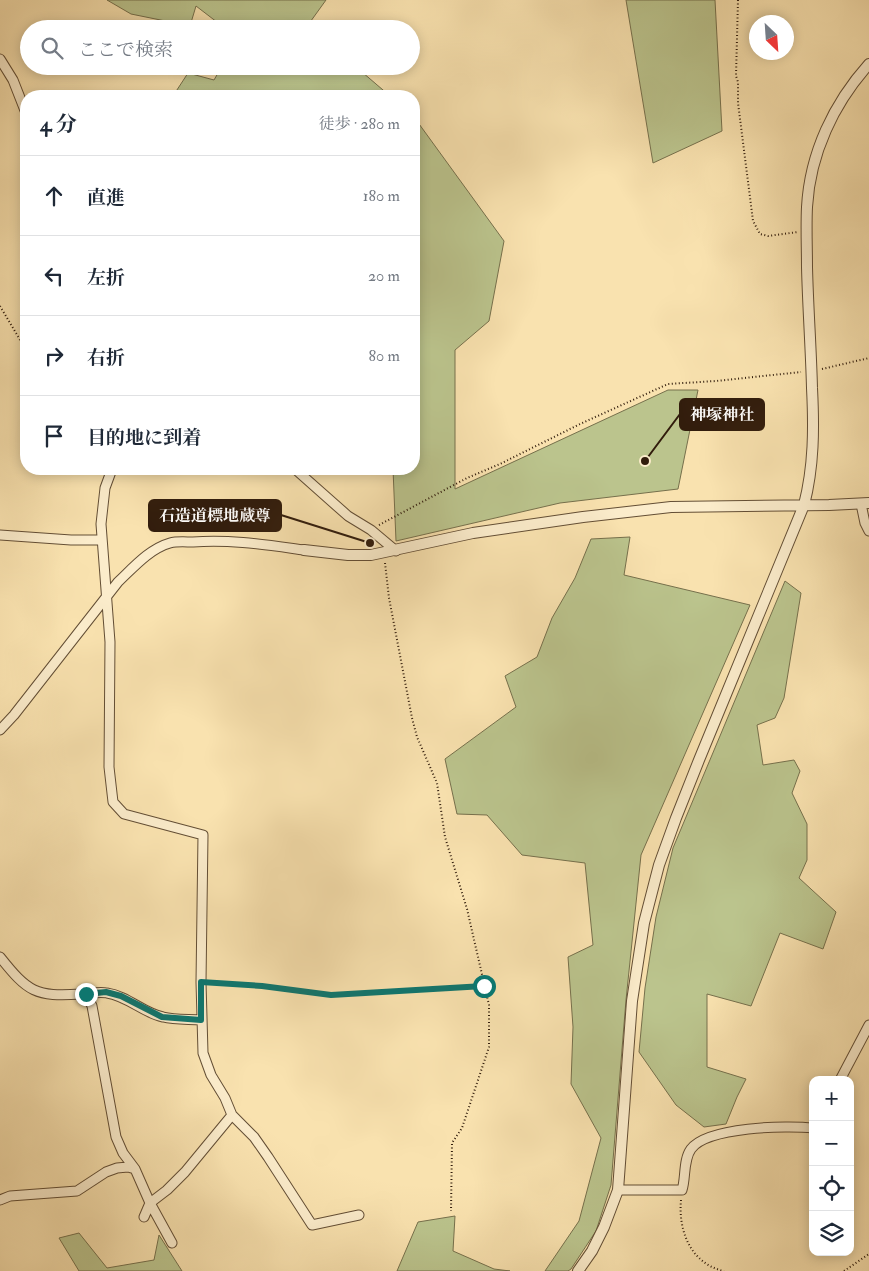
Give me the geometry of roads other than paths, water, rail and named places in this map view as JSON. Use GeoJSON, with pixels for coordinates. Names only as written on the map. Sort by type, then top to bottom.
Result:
{"type":"FeatureCollection","features":[{"type":"Feature","properties":{"kind":"street"},"geometry":{"type":"LineString","coordinates":[[0,59],[13,80],[20,98]]}},
{"type":"Feature","properties":{"kind":"street"},"geometry":{"type":"LineString","coordinates":[[578,1271],[592,1251],[604,1227],[618,1190],[632,1002],[644,922],[654,884],[679,809],[804,505],[810,485],[813,460],[812,371],[806,231],[809,187],[814,165],[831,118],[842,98],[869,64]]}},
{"type":"Feature","properties":{"kind":"street"},"geometry":{"type":"LineString","coordinates":[[110,475],[105,488],[101,524],[110,642],[109,767],[112,802],[124,814],[203,835],[201,1020],[203,1053],[211,1075],[232,1115],[254,1137],[312,1225],[359,1215]]}},
{"type":"Feature","properties":{"kind":"street"},"geometry":{"type":"LineString","coordinates":[[302,475],[348,516],[371,530],[396,550]]}},
{"type":"Feature","properties":{"kind":"street"},"geometry":{"type":"LineString","coordinates":[[0,730],[14,716],[118,582],[155,550],[170,543],[236,541],[348,555],[384,554],[473,532],[670,507],[865,503],[865,523],[869,531]]}},
{"type":"Feature","properties":{"kind":"street"},"geometry":{"type":"LineString","coordinates":[[0,535],[71,540],[102,540]]}},
{"type":"Feature","properties":{"kind":"street"},"geometry":{"type":"LineString","coordinates":[[0,957],[18,979],[36,991],[54,996],[106,992],[121,996],[162,1017],[201,1020]]}},
{"type":"Feature","properties":{"kind":"street"},"geometry":{"type":"LineString","coordinates":[[86,994],[92,1006],[116,1137],[123,1152],[135,1169],[150,1203],[172,1243]]}},
{"type":"Feature","properties":{"kind":"street"},"geometry":{"type":"LineString","coordinates":[[842,1076],[869,1026]]}},
{"type":"Feature","properties":{"kind":"street"},"geometry":{"type":"LineString","coordinates":[[144,1217],[150,1203],[167,1190],[185,1172],[232,1115]]}},
{"type":"Feature","properties":{"kind":"street"},"geometry":{"type":"LineString","coordinates":[[618,1190],[682,1190],[689,1150],[697,1143],[734,1132],[766,1127],[809,1128]]}},
{"type":"Feature","properties":{"kind":"street"},"geometry":{"type":"LineString","coordinates":[[0,1200],[10,1196],[77,1191],[106,1172],[117,1168],[128,1167],[135,1169]]}},
{"type":"Feature","properties":{"kind":"place","name":"神塚神社"},"geometry":{"type":"Point","coordinates":[645,461]}},
{"type":"Feature","properties":{"kind":"place","name":"石造道標地蔵尊"},"geometry":{"type":"Point","coordinates":[370,543]}}]}
